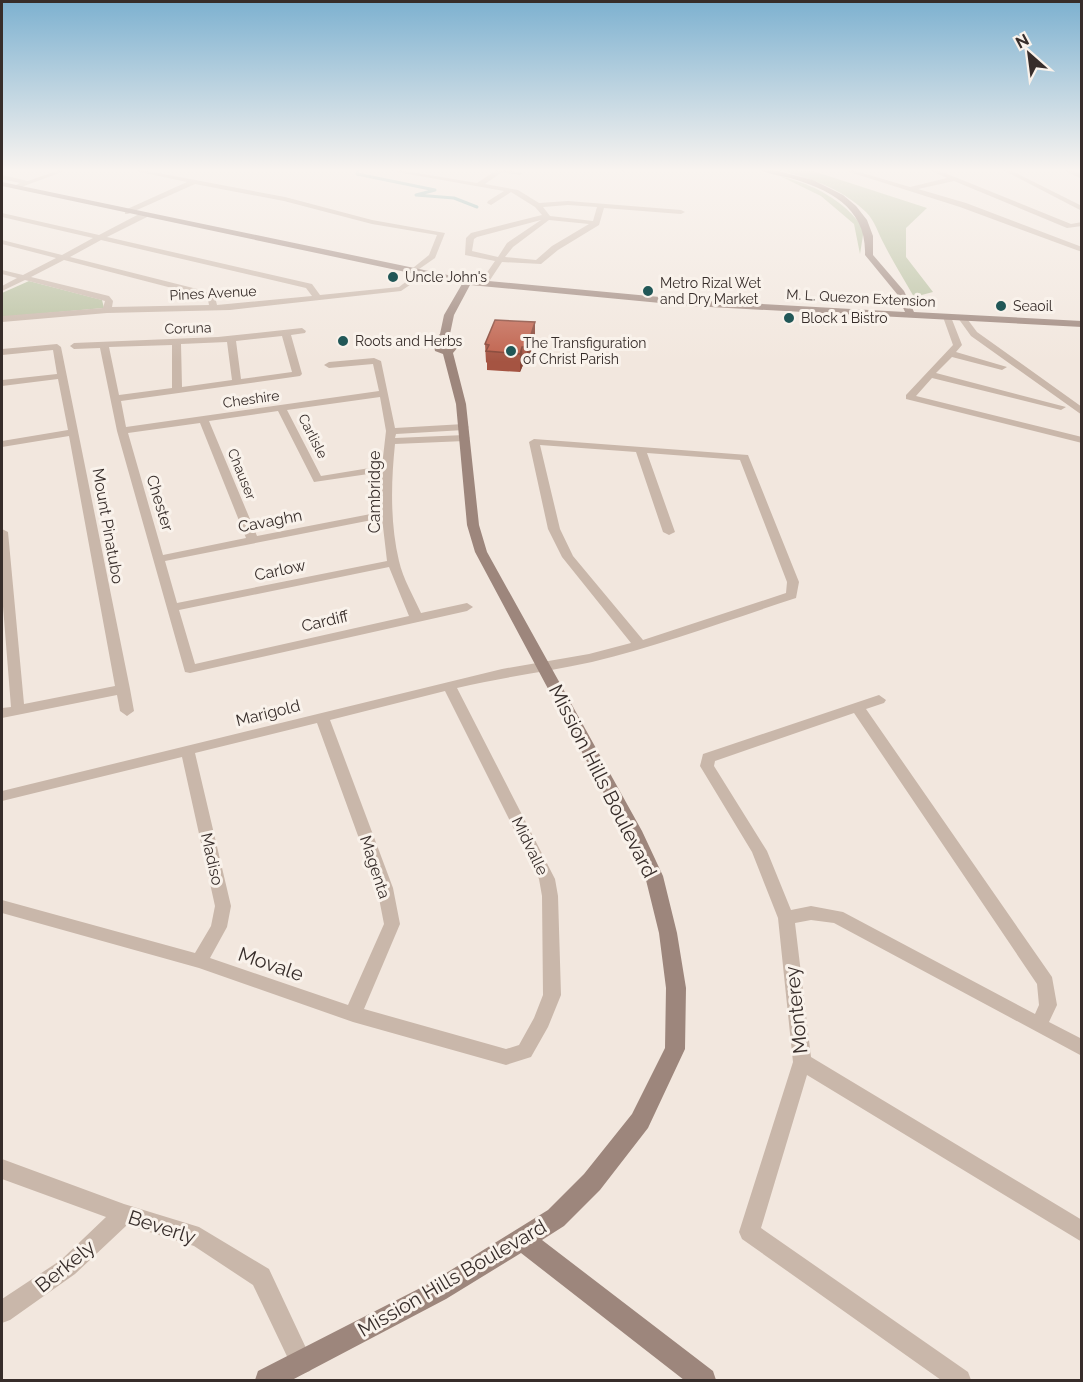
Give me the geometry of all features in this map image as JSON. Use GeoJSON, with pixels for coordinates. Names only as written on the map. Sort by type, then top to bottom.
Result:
{"type":"FeatureCollection","features":[{"type":"Feature","properties":{"kind":"street"},"geometry":{"type":"LineString","coordinates":[[81,233],[309,286],[317,297]]}},
{"type":"Feature","properties":{"kind":"street"},"geometry":{"type":"LineString","coordinates":[[2,289],[109,233]]}},
{"type":"Feature","properties":{"kind":"street","name":"M. L. Quezon Extension"},"geometry":{"type":"LineString","coordinates":[[231,233],[417,273],[483,284],[692,303],[891,299],[911,315],[1082,324]]}},
{"type":"Feature","properties":{"kind":"street","name":"Pines Avenue"},"geometry":{"type":"LineString","coordinates":[[2,319],[107,310],[214,308],[400,289],[432,256],[441,233]]}},
{"type":"Feature","properties":{"kind":"street"},"geometry":{"type":"LineString","coordinates":[[476,233],[470,238],[468,253],[498,259],[538,262],[579,233]]}},
{"type":"Feature","properties":{"kind":"street"},"geometry":{"type":"LineString","coordinates":[[483,284],[498,259],[510,245],[525,233]]}},
{"type":"Feature","properties":{"kind":"street"},"geometry":{"type":"LineString","coordinates":[[868,233],[869,255],[891,299],[901,293],[911,315]]}},
{"type":"Feature","properties":{"kind":"street"},"geometry":{"type":"LineString","coordinates":[[1036,233],[1082,250]]}},
{"type":"Feature","properties":{"kind":"street"},"geometry":{"type":"LineString","coordinates":[[1060,242],[1082,238]]}},
{"type":"Feature","properties":{"kind":"street"},"geometry":{"type":"LineString","coordinates":[[2,242],[202,292],[212,299],[214,308]]}},
{"type":"Feature","properties":{"kind":"street"},"geometry":{"type":"LineString","coordinates":[[2,272],[106,298],[109,301],[107,310]]}},
{"type":"Feature","properties":{"kind":"street","name":"Mission Hills Boulevard"},"geometry":{"type":"LineString","coordinates":[[267,1380],[438,1291],[524,1240],[556,1218],[592,1182],[640,1121],[675,1049],[676,988],[668,933],[654,876],[633,831],[481,552],[473,525],[465,433],[446,343],[448,315],[467,282]]}},
{"type":"Feature","properties":{"kind":"street"},"geometry":{"type":"LineString","coordinates":[[947,317],[958,345],[952,354],[909,397],[1082,440]]}},
{"type":"Feature","properties":{"kind":"street"},"geometry":{"type":"LineString","coordinates":[[962,318],[974,334],[1082,412]]}},
{"type":"Feature","properties":{"kind":"street","name":"Coruna"},"geometry":{"type":"LineString","coordinates":[[74,346],[231,339],[302,331]]}},
{"type":"Feature","properties":{"kind":"street"},"geometry":{"type":"LineString","coordinates":[[114,399],[297,374],[286,333]]}},
{"type":"Feature","properties":{"kind":"street"},"geometry":{"type":"LineString","coordinates":[[231,339],[237,382]]}},
{"type":"Feature","properties":{"kind":"street"},"geometry":{"type":"LineString","coordinates":[[176,342],[177,391]]}},
{"type":"Feature","properties":{"kind":"street","name":"Chester"},"geometry":{"type":"LineString","coordinates":[[104,345],[122,431],[190,669]]}},
{"type":"Feature","properties":{"kind":"street","name":"Mount Pinatubo"},"geometry":{"type":"LineString","coordinates":[[2,352],[57,347],[127,711]]}},
{"type":"Feature","properties":{"kind":"street"},"geometry":{"type":"LineString","coordinates":[[952,354],[1002,367]]}},
{"type":"Feature","properties":{"kind":"street","name":"Cambridge"},"geometry":{"type":"LineString","coordinates":[[329,365],[374,361],[378,363],[390,436],[387,514],[393,563],[416,617]]}},
{"type":"Feature","properties":{"kind":"street"},"geometry":{"type":"LineString","coordinates":[[931,375],[1061,407]]}},
{"type":"Feature","properties":{"kind":"street"},"geometry":{"type":"LineString","coordinates":[[2,383],[62,376]]}},
{"type":"Feature","properties":{"kind":"street","name":"Cheshire"},"geometry":{"type":"LineString","coordinates":[[122,431],[384,393]]}},
{"type":"Feature","properties":{"kind":"street","name":"Carlisle"},"geometry":{"type":"LineString","coordinates":[[281,408],[318,480],[387,468]]}},
{"type":"Feature","properties":{"kind":"street","name":"Chauser"},"geometry":{"type":"LineString","coordinates":[[203,419],[253,541]]}},
{"type":"Feature","properties":{"kind":"street"},"geometry":{"type":"LineString","coordinates":[[2,444],[74,432]]}},
{"type":"Feature","properties":{"kind":"street"},"geometry":{"type":"LineString","coordinates":[[390,436],[465,433]]}},
{"type":"Feature","properties":{"kind":"street"},"geometry":{"type":"LineString","coordinates":[[640,645],[568,557],[554,529],[534,442],[640,449],[669,532]]}},
{"type":"Feature","properties":{"kind":"street","name":"Marigold"},"geometry":{"type":"LineString","coordinates":[[2,796],[450,687],[640,645],[792,595],[793,582],[744,457],[640,449]]}},
{"type":"Feature","properties":{"kind":"street","name":"Cavaghn"},"geometry":{"type":"LineString","coordinates":[[160,559],[387,514]]}},
{"type":"Feature","properties":{"kind":"street"},"geometry":{"type":"LineString","coordinates":[[2,532],[18,710]]}},
{"type":"Feature","properties":{"kind":"street","name":"Carlow"},"geometry":{"type":"LineString","coordinates":[[173,609],[393,563]]}},
{"type":"Feature","properties":{"kind":"street","name":"Cardiff"},"geometry":{"type":"LineString","coordinates":[[190,669],[467,607]]}},
{"type":"Feature","properties":{"kind":"street","name":"Midvalle"},"geometry":{"type":"LineString","coordinates":[[450,687],[547,879],[550,896],[552,995],[542,1021],[525,1051]]}},
{"type":"Feature","properties":{"kind":"street"},"geometry":{"type":"LineString","coordinates":[[2,713],[123,689]]}},
{"type":"Feature","properties":{"kind":"street","name":"Monterey"},"geometry":{"type":"LineString","coordinates":[[879,700],[708,758],[707,766],[759,851],[786,918],[802,1062],[749,1232],[960,1380]]}},
{"type":"Feature","properties":{"kind":"street"},"geometry":{"type":"LineString","coordinates":[[857,707],[1046,982],[1048,1005],[1038,1025]]}},
{"type":"Feature","properties":{"kind":"street","name":"Magenta"},"geometry":{"type":"LineString","coordinates":[[322,718],[385,888],[392,924],[353,1014]]}},
{"type":"Feature","properties":{"kind":"street","name":"Madiso"},"geometry":{"type":"LineString","coordinates":[[188,752],[223,906],[219,927],[199,961]]}},
{"type":"Feature","properties":{"kind":"street","name":"Movale"},"geometry":{"type":"LineString","coordinates":[[2,907],[199,961],[353,1014],[506,1057],[525,1051]]}},
{"type":"Feature","properties":{"kind":"street"},"geometry":{"type":"LineString","coordinates":[[786,918],[811,913],[837,917],[1082,1048]]}},
{"type":"Feature","properties":{"kind":"street"},"geometry":{"type":"LineString","coordinates":[[802,1062],[1082,1232]]}},
{"type":"Feature","properties":{"kind":"street","name":"Beverly"},"geometry":{"type":"LineString","coordinates":[[2,1169],[124,1214],[199,1237],[261,1277],[302,1363]]}},
{"type":"Feature","properties":{"kind":"street","name":"Berkely"},"geometry":{"type":"LineString","coordinates":[[2,1312],[68,1267],[124,1214]]}},
{"type":"Feature","properties":{"kind":"street"},"geometry":{"type":"LineString","coordinates":[[524,1240],[704,1380]]}},
{"type":"Feature","properties":{"kind":"green space"},"geometry":{"type":"Polygon","coordinates":[[[856,233],[863,233],[860,254],[856,233]]]}},
{"type":"Feature","properties":{"kind":"green space"},"geometry":{"type":"Polygon","coordinates":[[[879,233],[906,233],[906,257],[933,292],[914,297],[879,233]]]}},
{"type":"Feature","properties":{"kind":"green space"},"geometry":{"type":"Polygon","coordinates":[[[29,281],[102,300],[104,308],[2,317],[2,293],[29,281]]]}},
{"type":"Feature","properties":{"kind":"building"},"geometry":{"type":"Polygon","coordinates":[[[495,320],[535,322],[527,347],[522,347],[520,354],[486,351],[489,345],[485,344],[495,320]]]}},
{"type":"Feature","properties":{"kind":"place","name":"Uncle John's"},"geometry":{"type":"Point","coordinates":[393,277]}},
{"type":"Feature","properties":{"kind":"place","name":"Metro Rizal Wet and Dry Market"},"geometry":{"type":"Point","coordinates":[648,291]}},
{"type":"Feature","properties":{"kind":"place","name":"Seaoil"},"geometry":{"type":"Point","coordinates":[1001,306]}},
{"type":"Feature","properties":{"kind":"place","name":"Block 1 Bistro"},"geometry":{"type":"Point","coordinates":[789,318]}},
{"type":"Feature","properties":{"kind":"place","name":"Roots and Herbs"},"geometry":{"type":"Point","coordinates":[343,341]}},
{"type":"Feature","properties":{"kind":"place","name":"The Transfiguration of Christ Parish"},"geometry":{"type":"Point","coordinates":[511,351]}}]}
